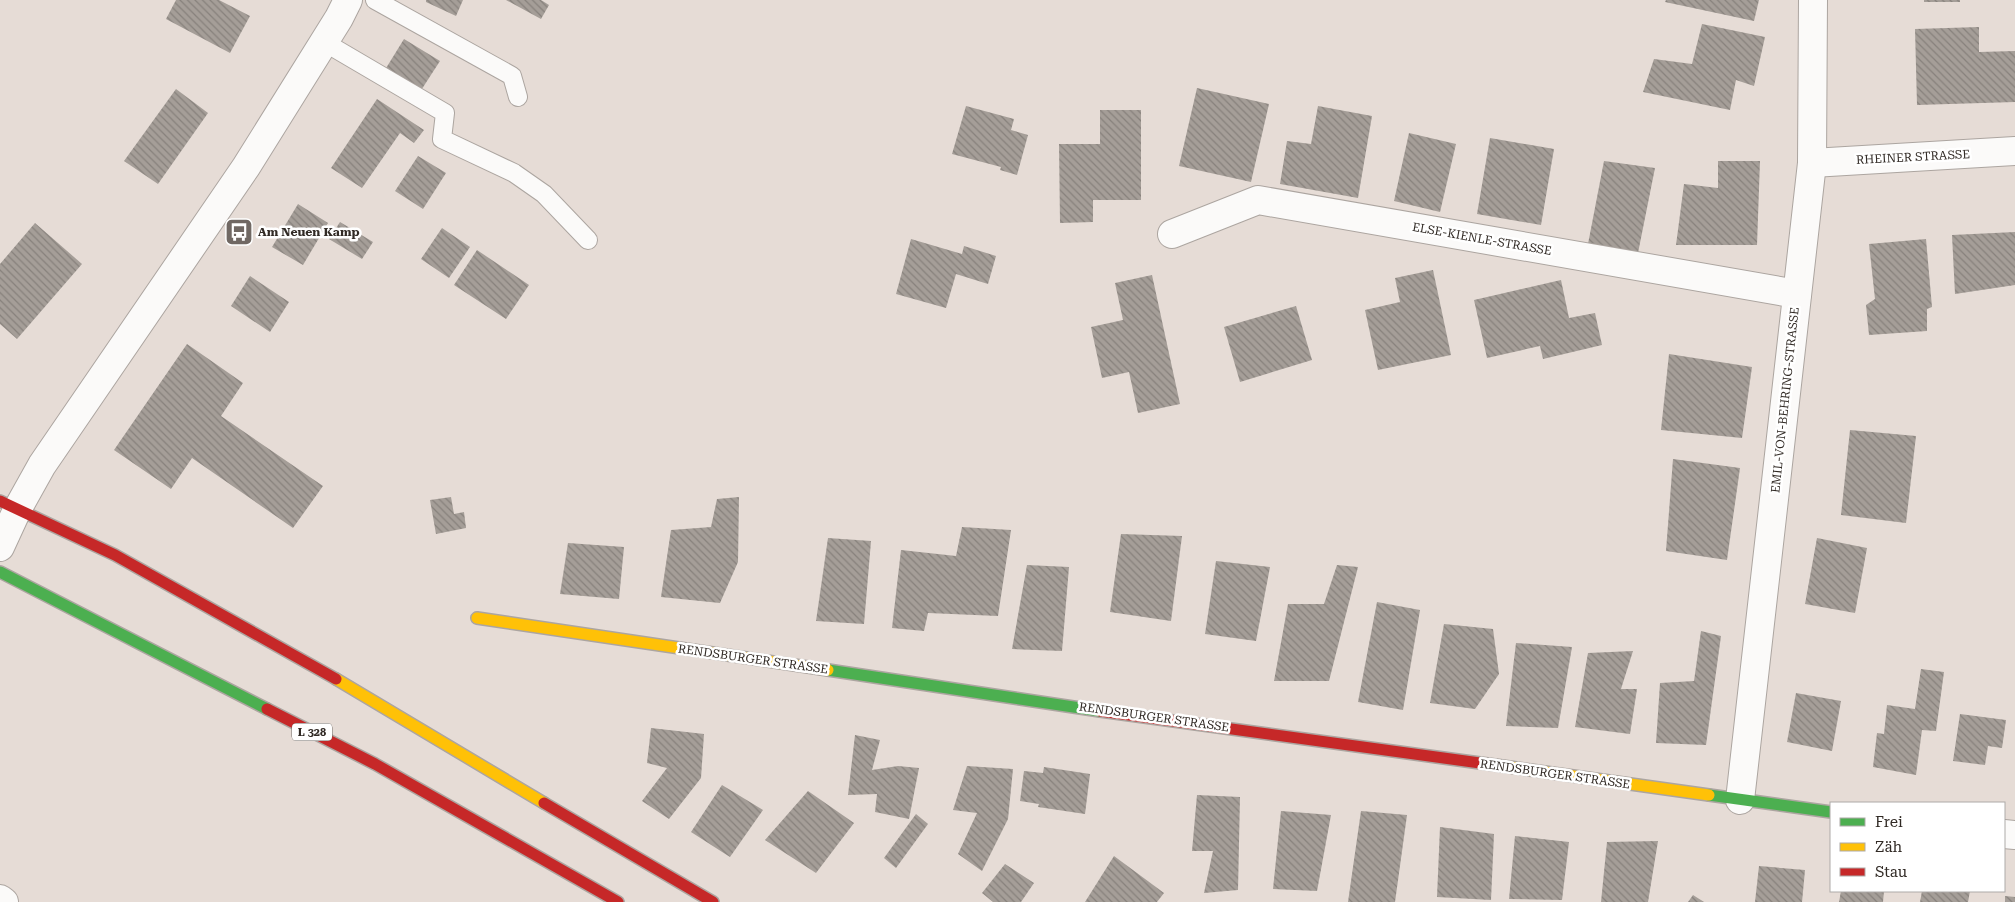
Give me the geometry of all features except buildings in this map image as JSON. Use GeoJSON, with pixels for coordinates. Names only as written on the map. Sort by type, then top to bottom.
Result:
{"type":"FeatureCollection","features":[{"type":"Feature","properties":{"kind":"main road"},"geometry":{"type":"LineString","coordinates":[[9,504],[115,555],[379,704],[491,773],[673,877],[713,902]]}},
{"type":"Feature","properties":{"kind":"main road","name":"L 328"},"geometry":{"type":"LineString","coordinates":[[0,572],[374,764],[618,902]]}},
{"type":"Feature","properties":{"kind":"main road","name":"RENDSBURGER STRASSE"},"geometry":{"type":"LineString","coordinates":[[477,618],[1094,709],[1830,812]]}},
{"type":"Feature","properties":{"kind":"street"},"geometry":{"type":"LineString","coordinates":[[0,547],[9,504],[57,441],[246,167],[348,0]]}},
{"type":"Feature","properties":{"kind":"street","name":"EMIL-VON-BEHRING-STRASSE"},"geometry":{"type":"LineString","coordinates":[[1740,800],[1812,163],[1812,0]]}},
{"type":"Feature","properties":{"kind":"street","name":"RHEINER STRASSE"},"geometry":{"type":"LineString","coordinates":[[1812,163],[2015,151]]}},
{"type":"Feature","properties":{"kind":"street","name":"ELSE-KIENLE-STRASSE"},"geometry":{"type":"LineString","coordinates":[[1172,234],[1258,200],[1797,294]]}},
{"type":"Feature","properties":{"kind":"street"},"geometry":{"type":"LineString","coordinates":[[0,899],[4,902]]}},
{"type":"Feature","properties":{"kind":"lane"},"geometry":{"type":"LineString","coordinates":[[375,0],[512,76],[518,97]]}},
{"type":"Feature","properties":{"kind":"lane"},"geometry":{"type":"LineString","coordinates":[[324,42],[445,113],[442,139],[514,173],[544,194],[588,240]]}},
{"type":"Feature","properties":{"kind":"traffic: fast"},"geometry":{"type":"LineString","coordinates":[[0,572],[267,709]]}},
{"type":"Feature","properties":{"kind":"traffic: fast"},"geometry":{"type":"LineString","coordinates":[[828,670],[1100,711]]}},
{"type":"Feature","properties":{"kind":"traffic: fast"},"geometry":{"type":"LineString","coordinates":[[1709,795],[1830,812]]}},
{"type":"Feature","properties":{"kind":"traffic: slow"},"geometry":{"type":"LineString","coordinates":[[477,618],[828,670]]}},
{"type":"Feature","properties":{"kind":"traffic: slow"},"geometry":{"type":"LineString","coordinates":[[336,679],[544,803]]}},
{"type":"Feature","properties":{"kind":"traffic: slow"},"geometry":{"type":"LineString","coordinates":[[1502,766],[1709,795]]}},
{"type":"Feature","properties":{"kind":"traffic: jam"},"geometry":{"type":"LineString","coordinates":[[0,501],[115,555],[336,679]]}},
{"type":"Feature","properties":{"kind":"traffic: jam"},"geometry":{"type":"LineString","coordinates":[[267,709],[375,764],[618,902]]}},
{"type":"Feature","properties":{"kind":"traffic: jam"},"geometry":{"type":"LineString","coordinates":[[1100,711],[1502,766]]}},
{"type":"Feature","properties":{"kind":"traffic: jam"},"geometry":{"type":"LineString","coordinates":[[544,803],[713,902]]}},
{"type":"Feature","properties":{"kind":"place","name":"Am Neuen Kamp"},"geometry":{"type":"Point","coordinates":[239,232]}}]}
